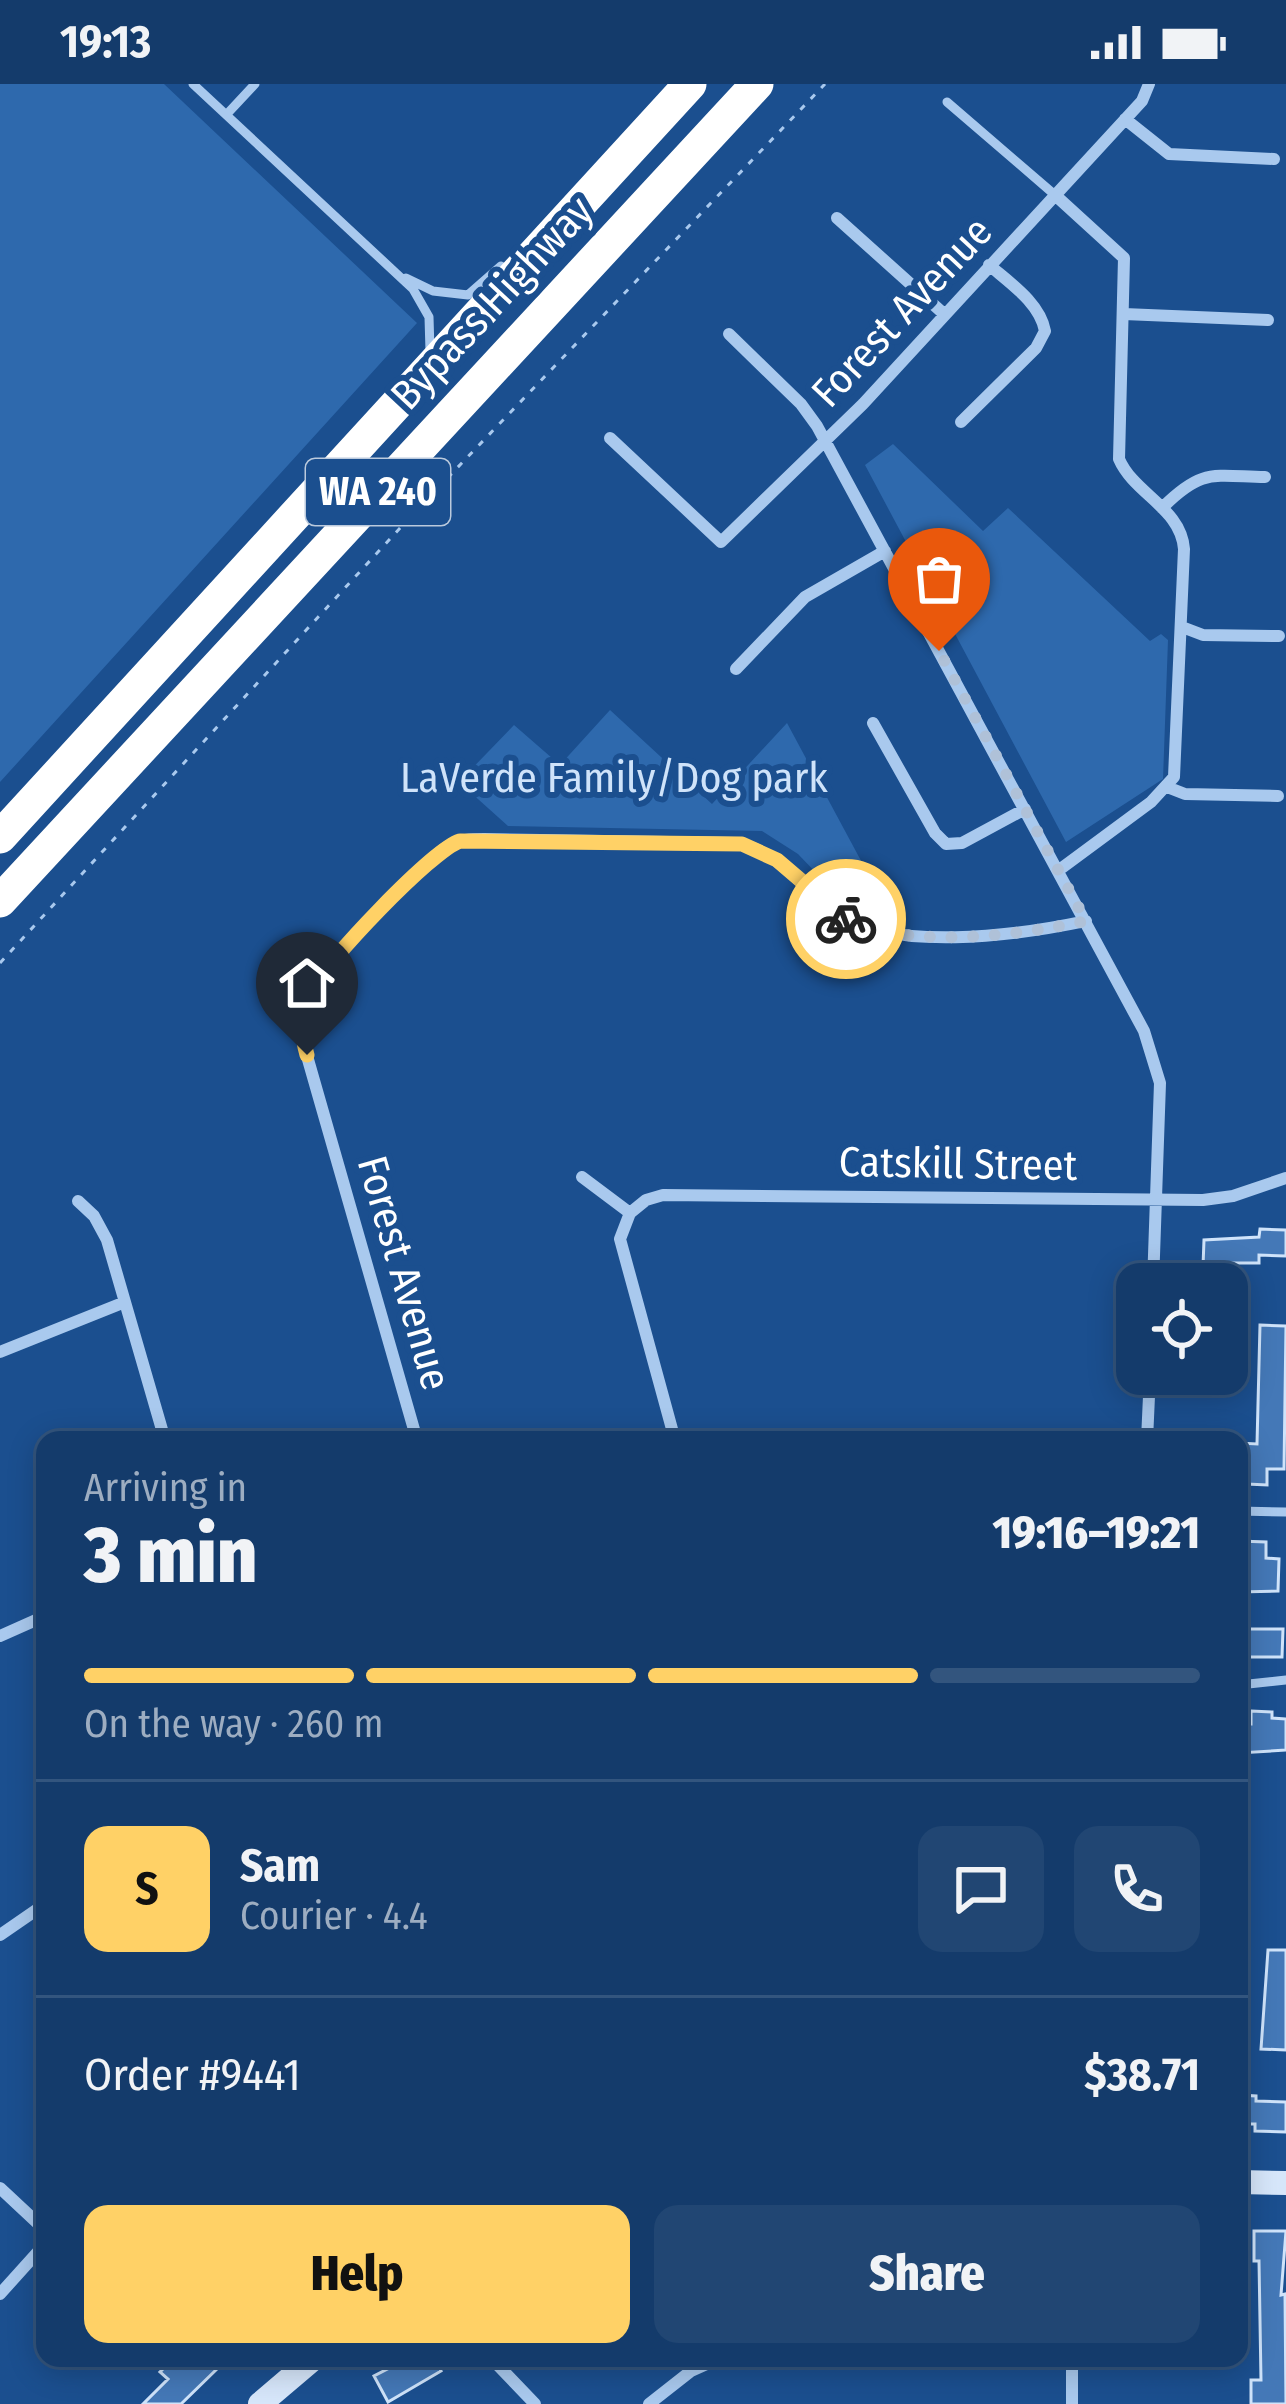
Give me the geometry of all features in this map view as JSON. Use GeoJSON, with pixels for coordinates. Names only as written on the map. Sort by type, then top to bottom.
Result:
{"type":"FeatureCollection","features":[{"type":"Feature","properties":{"kind":"highway","name":"Bypass Highway"},"geometry":{"type":"LineString","coordinates":[[0,837],[690,84]]}},
{"type":"Feature","properties":{"kind":"highway","name":"Bypass Highway"},"geometry":{"type":"LineString","coordinates":[[0,901],[757,84]]}},
{"type":"Feature","properties":{"kind":"street","name":"Forest Avenue"},"geometry":{"type":"LineString","coordinates":[[610,438],[721,542],[826,442],[1125,119],[1146,95],[1149,84]]}},
{"type":"Feature","properties":{"kind":"street"},"geometry":{"type":"LineString","coordinates":[[1125,119],[1169,154],[1274,159]]}},
{"type":"Feature","properties":{"kind":"street"},"geometry":{"type":"LineString","coordinates":[[1054,195],[1124,258],[1118,455],[1123,468],[1176,521],[1184,537],[1178,756],[1167,787],[1059,871]]}},
{"type":"Feature","properties":{"kind":"street"},"geometry":{"type":"LineString","coordinates":[[838,218],[944,314]]}},
{"type":"Feature","properties":{"kind":"street"},"geometry":{"type":"LineString","coordinates":[[961,422],[1036,348],[1046,331],[1030,302],[989,266]]}},
{"type":"Feature","properties":{"kind":"street"},"geometry":{"type":"LineString","coordinates":[[1124,314],[1268,320]]}},
{"type":"Feature","properties":{"kind":"street"},"geometry":{"type":"LineString","coordinates":[[729,334],[801,404],[826,442],[1086,921],[1156,1062],[1160,1110],[1155,1263]]}},
{"type":"Feature","properties":{"kind":"street"},"geometry":{"type":"LineString","coordinates":[[1162,508],[1185,485],[1201,477],[1265,477]]}},
{"type":"Feature","properties":{"kind":"street"},"geometry":{"type":"LineString","coordinates":[[736,669],[798,603],[885,551]]}},
{"type":"Feature","properties":{"kind":"street"},"geometry":{"type":"LineString","coordinates":[[1182,627],[1203,634],[1279,636]]}},
{"type":"Feature","properties":{"kind":"street"},"geometry":{"type":"LineString","coordinates":[[873,723],[935,833],[946,844],[962,843],[1025,809]]}},
{"type":"Feature","properties":{"kind":"street"},"geometry":{"type":"LineString","coordinates":[[1167,787],[1185,794],[1278,796]]}},
{"type":"Feature","properties":{"kind":"street","name":"Forest Avenue"},"geometry":{"type":"LineString","coordinates":[[415,1431],[307,1055],[303,1017],[318,979],[452,843],[466,839],[742,844],[777,860],[849,921],[888,934],[1014,934],[1086,921]]}},
{"type":"Feature","properties":{"kind":"street"},"geometry":{"type":"LineString","coordinates":[[582,1177],[630,1213],[621,1252],[672,1431]]}},
{"type":"Feature","properties":{"kind":"street","name":"Catskill Street"},"geometry":{"type":"LineString","coordinates":[[630,1213],[646,1200],[663,1195],[1218,1199],[1286,1178]]}},
{"type":"Feature","properties":{"kind":"street"},"geometry":{"type":"LineString","coordinates":[[78,1201],[94,1216],[107,1240],[162,1431]]}},
{"type":"Feature","properties":{"kind":"street"},"geometry":{"type":"LineString","coordinates":[[0,1352],[125,1302]]}},
{"type":"Feature","properties":{"kind":"street"},"geometry":{"type":"LineString","coordinates":[[1147,1431],[1149,1395]]}},
{"type":"Feature","properties":{"kind":"street"},"geometry":{"type":"LineString","coordinates":[[0,1636],[36,1620]]}},
{"type":"Feature","properties":{"kind":"street"},"geometry":{"type":"LineString","coordinates":[[0,1935],[36,1910]]}},
{"type":"Feature","properties":{"kind":"street"},"geometry":{"type":"LineString","coordinates":[[1248,2182],[1286,2183]]}},
{"type":"Feature","properties":{"kind":"street"},"geometry":{"type":"LineString","coordinates":[[0,2188],[36,2222]]}},
{"type":"Feature","properties":{"kind":"street"},"geometry":{"type":"LineString","coordinates":[[0,2294],[36,2254]]}},
{"type":"Feature","properties":{"kind":"street"},"geometry":{"type":"LineString","coordinates":[[260,2404],[303,2367]]}},
{"type":"Feature","properties":{"kind":"street"},"geometry":{"type":"LineString","coordinates":[[500,2367],[535,2404]]}},
{"type":"Feature","properties":{"kind":"street"},"geometry":{"type":"LineString","coordinates":[[649,2404],[700,2367]]}},
{"type":"Feature","properties":{"kind":"street"},"geometry":{"type":"LineString","coordinates":[[1072,2367],[1072,2404]]}},
{"type":"Feature","properties":{"kind":"lane"},"geometry":{"type":"LineString","coordinates":[[194,84],[397,272],[420,299],[429,317],[428,375]]}},
{"type":"Feature","properties":{"kind":"lane"},"geometry":{"type":"LineString","coordinates":[[226,114],[255,84]]}},
{"type":"Feature","properties":{"kind":"lane"},"geometry":{"type":"LineString","coordinates":[[947,102],[1054,195]]}},
{"type":"Feature","properties":{"kind":"lane"},"geometry":{"type":"LineString","coordinates":[[560,208],[592,193]]}},
{"type":"Feature","properties":{"kind":"lane"},"geometry":{"type":"LineString","coordinates":[[397,272],[433,291],[468,295],[506,261]]}},
{"type":"Feature","properties":{"kind":"lane"},"geometry":{"type":"LineString","coordinates":[[1248,1510],[1286,1512]]}},
{"type":"Feature","properties":{"kind":"lane"},"geometry":{"type":"LineString","coordinates":[[1248,1684],[1286,1680]]}},
{"type":"Feature","properties":{"kind":"path"},"geometry":{"type":"LineString","coordinates":[[0,963],[412,515],[825,84]]}},
{"type":"Feature","properties":{"kind":"green space"},"geometry":{"type":"Polygon","coordinates":[[[0,84],[164,84],[417,323],[0,782],[0,84]]]}},
{"type":"Feature","properties":{"kind":"green space"},"geometry":{"type":"Polygon","coordinates":[[[893,444],[983,531],[1008,508],[1150,641],[1161,634],[1168,640],[1163,779],[1066,842],[865,465],[893,444]]]}},
{"type":"Feature","properties":{"kind":"green space","name":"LaVerde Family/Dog park"},"geometry":{"type":"Polygon","coordinates":[[[610,710],[712,804],[787,723],[895,924],[844,902],[798,854],[762,831],[508,826],[459,782],[514,725],[560,765],[610,710]]]}},
{"type":"Feature","properties":{"kind":"building"},"geometry":{"type":"Polygon","coordinates":[[[1260,1229],[1286,1230],[1286,1256],[1259,1255],[1259,1263],[1203,1263],[1204,1240],[1259,1237],[1260,1229]]]}},
{"type":"Feature","properties":{"kind":"building"},"geometry":{"type":"Polygon","coordinates":[[[1260,1325],[1286,1326],[1284,1469],[1267,1469],[1267,1485],[1248,1484],[1248,1444],[1257,1444],[1260,1325]]]}},
{"type":"Feature","properties":{"kind":"building"},"geometry":{"type":"Polygon","coordinates":[[[1248,1541],[1266,1542],[1266,1558],[1279,1559],[1278,1591],[1248,1592],[1248,1541]]]}},
{"type":"Feature","properties":{"kind":"building"},"geometry":{"type":"Polygon","coordinates":[[[1248,1629],[1283,1629],[1282,1657],[1248,1657],[1248,1629]]]}},
{"type":"Feature","properties":{"kind":"building"},"geometry":{"type":"Polygon","coordinates":[[[1251,1711],[1272,1712],[1272,1718],[1286,1719],[1286,1750],[1248,1752],[1251,1711]]]}},
{"type":"Feature","properties":{"kind":"building"},"geometry":{"type":"Polygon","coordinates":[[[1268,1950],[1286,1950],[1286,2050],[1261,2049],[1268,1950]]]}},
{"type":"Feature","properties":{"kind":"building"},"geometry":{"type":"Polygon","coordinates":[[[1248,2096],[1256,2096],[1256,2101],[1286,2102],[1286,2132],[1255,2131],[1255,2124],[1248,2124],[1248,2096]]]}},
{"type":"Feature","properties":{"kind":"building"},"geometry":{"type":"Polygon","coordinates":[[[1254,2231],[1286,2231],[1281,2295],[1285,2294],[1286,2404],[1251,2404],[1251,2380],[1261,2380],[1254,2231]]]}},
{"type":"Feature","properties":{"kind":"building"},"geometry":{"type":"Polygon","coordinates":[[[165,2367],[219,2367],[181,2404],[143,2404],[168,2379],[160,2372],[165,2367]]]}},
{"type":"Feature","properties":{"kind":"building"},"geometry":{"type":"Polygon","coordinates":[[[392,2367],[439,2367],[441,2371],[388,2402],[374,2376],[392,2367]]]}},
{"type":"Feature","properties":{"kind":"way so far"},"geometry":{"type":"LineString","coordinates":[[846,919],[888,934],[986,935],[1086,921],[939,651]]}},
{"type":"Feature","properties":{"kind":"route"},"geometry":{"type":"LineString","coordinates":[[307,1055],[303,1017],[318,979],[406,883],[452,843],[484,838],[742,844],[777,860],[846,919]]}}]}
